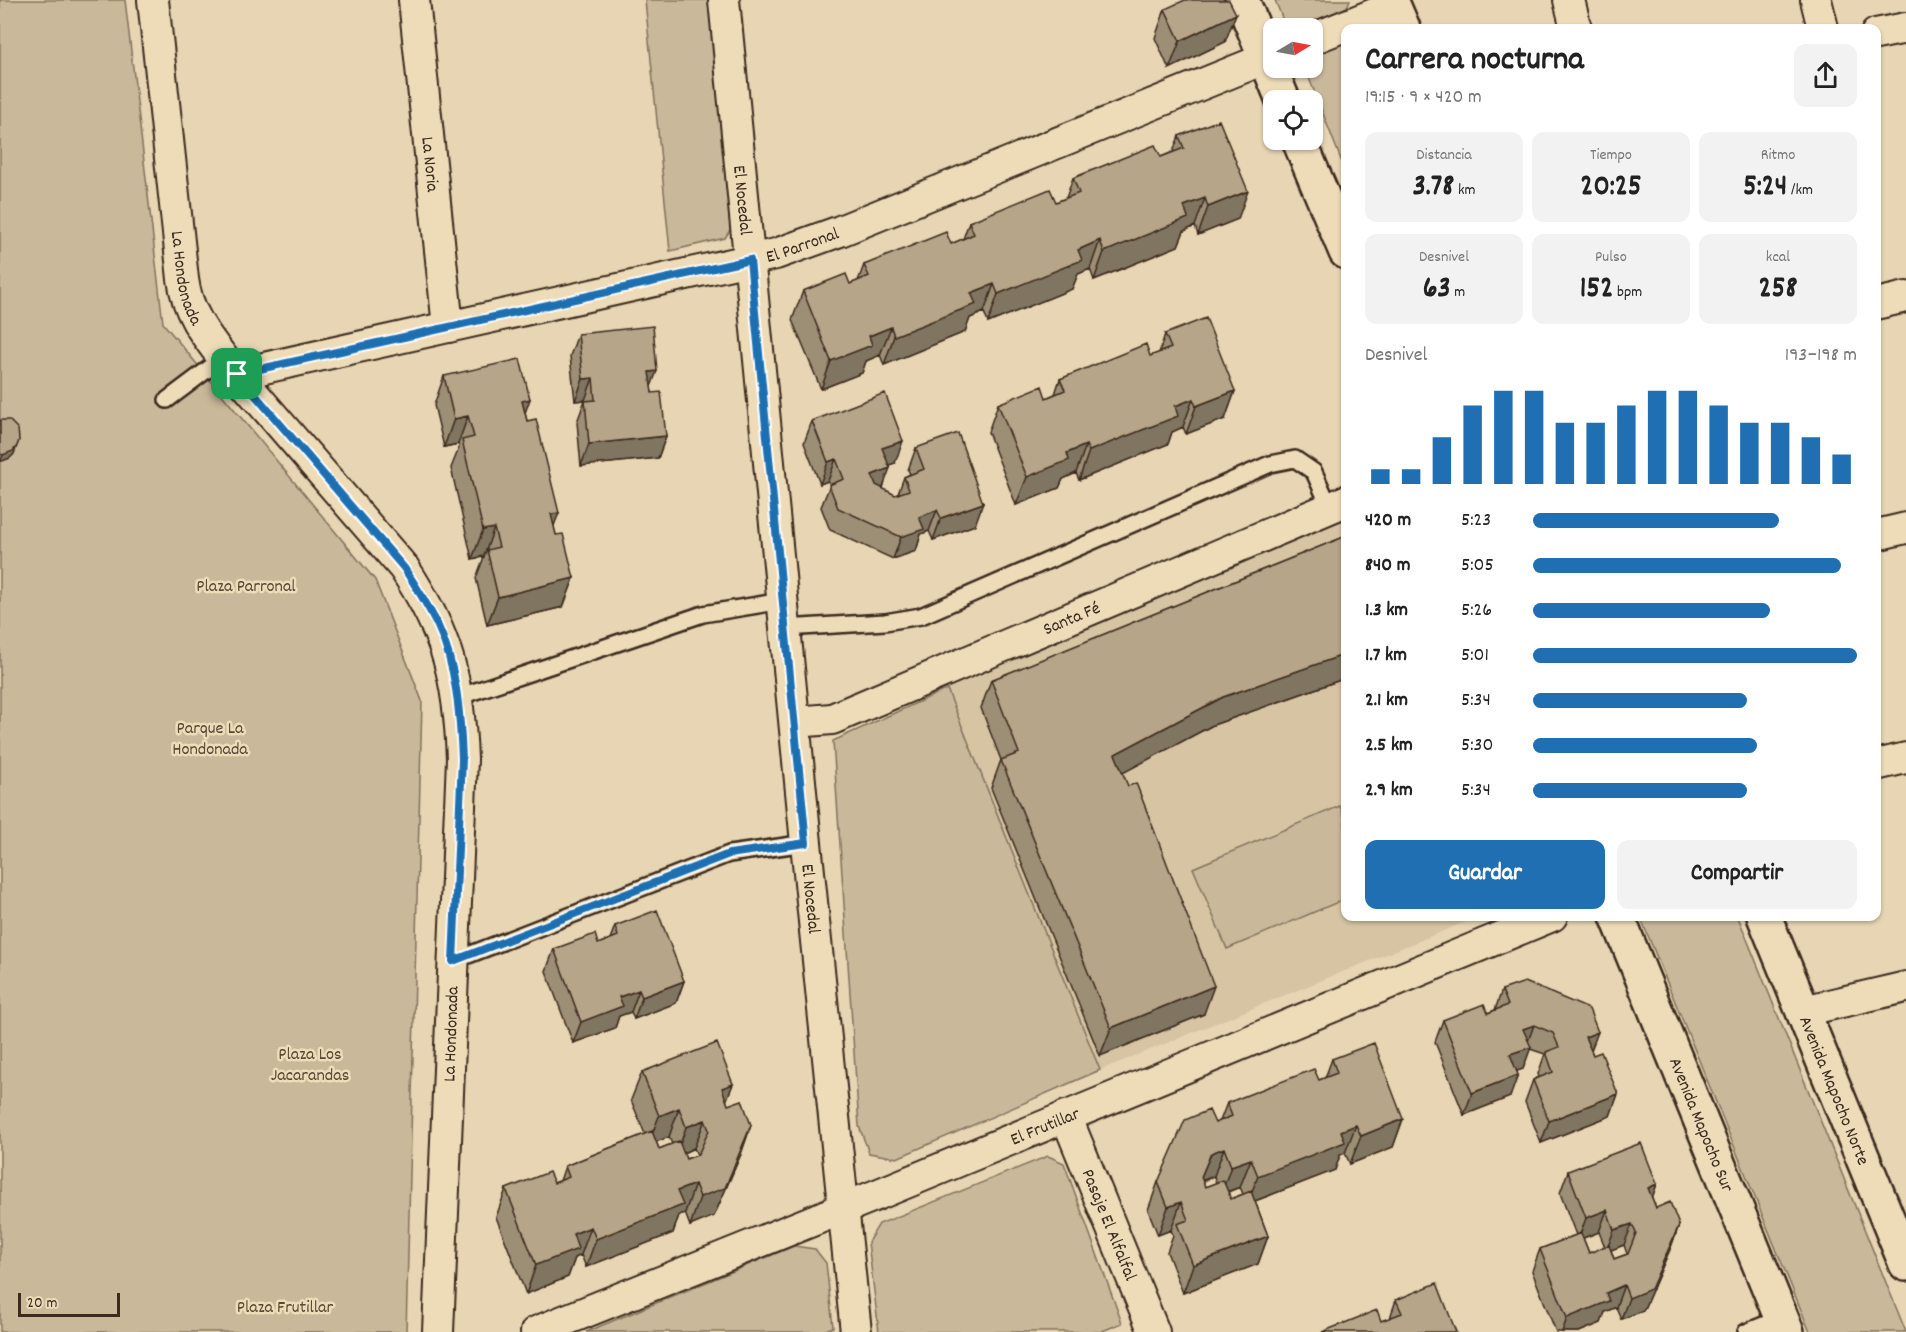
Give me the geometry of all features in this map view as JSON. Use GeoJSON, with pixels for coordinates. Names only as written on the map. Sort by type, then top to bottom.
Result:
{"type":"FeatureCollection","features":[{"type":"Feature","properties":{"kind":"street","name":"La Hondonada"},"geometry":{"type":"LineString","coordinates":[[153,0],[185,294],[195,320],[230,366],[404,568],[438,626],[450,661],[458,697],[462,759],[438,1332]]}},
{"type":"Feature","properties":{"kind":"street","name":"La Noria"},"geometry":{"type":"LineString","coordinates":[[414,0],[448,327]]}},
{"type":"Feature","properties":{"kind":"street","name":"El Nocedal"},"geometry":{"type":"LineString","coordinates":[[724,0],[856,1332]]}},
{"type":"Feature","properties":{"kind":"street"},"geometry":{"type":"LineString","coordinates":[[1242,0],[1263,42]]}},
{"type":"Feature","properties":{"kind":"street"},"geometry":{"type":"LineString","coordinates":[[1569,0],[1575,24]]}},
{"type":"Feature","properties":{"kind":"street"},"geometry":{"type":"LineString","coordinates":[[1816,0],[1821,24]]}},
{"type":"Feature","properties":{"kind":"street"},"geometry":{"type":"LineString","coordinates":[[1359,24],[1396,12]]}},
{"type":"Feature","properties":{"kind":"street"},"geometry":{"type":"LineString","coordinates":[[1881,33],[1906,28]]}},
{"type":"Feature","properties":{"kind":"street"},"geometry":{"type":"LineString","coordinates":[[1323,35],[1341,30]]}},
{"type":"Feature","properties":{"kind":"street","name":"El Parronal"},"geometry":{"type":"LineString","coordinates":[[230,366],[448,327],[750,260],[802,246],[1263,59]]}},
{"type":"Feature","properties":{"kind":"street"},"geometry":{"type":"LineString","coordinates":[[1303,150],[1341,240]]}},
{"type":"Feature","properties":{"kind":"street"},"geometry":{"type":"LineString","coordinates":[[1881,303],[1906,297]]}},
{"type":"Feature","properties":{"kind":"street","name":"Santa Fé"},"geometry":{"type":"LineString","coordinates":[[795,722],[832,719],[1338,505]]}},
{"type":"Feature","properties":{"kind":"street"},"geometry":{"type":"LineString","coordinates":[[1881,534],[1906,528]]}},
{"type":"Feature","properties":{"kind":"street"},"geometry":{"type":"LineString","coordinates":[[1881,764],[1906,758]]}},
{"type":"Feature","properties":{"kind":"street","name":"El Frutillar"},"geometry":{"type":"LineString","coordinates":[[536,1332],[844,1209],[1539,921]]}},
{"type":"Feature","properties":{"kind":"street","name":"Avenida Mapocho Sur"},"geometry":{"type":"LineString","coordinates":[[1619,921],[1784,1325]]}},
{"type":"Feature","properties":{"kind":"street","name":"Avenida Mapocho Norte"},"geometry":{"type":"LineString","coordinates":[[1766,921],[1803,1011],[1897,1217],[1906,1264]]}},
{"type":"Feature","properties":{"kind":"street"},"geometry":{"type":"LineString","coordinates":[[1803,1011],[1906,987]]}},
{"type":"Feature","properties":{"kind":"street","name":"Pasaje El Alfalfal"},"geometry":{"type":"LineString","coordinates":[[1066,1116],[1154,1332]]}},
{"type":"Feature","properties":{"kind":"lane"},"geometry":{"type":"LineString","coordinates":[[167,400],[230,366]]}},
{"type":"Feature","properties":{"kind":"lane"},"geometry":{"type":"LineString","coordinates":[[458,697],[703,614],[784,614],[885,622],[921,616],[1270,464],[1295,459],[1314,472],[1338,505]]}},
{"type":"Feature","properties":{"kind":"lane"},"geometry":{"type":"LineString","coordinates":[[453,961],[729,854],[806,843]]}},
{"type":"Feature","properties":{"kind":"lane"},"geometry":{"type":"LineString","coordinates":[[1746,1332],[1784,1325]]}},
{"type":"Feature","properties":{"kind":"shaded area"},"geometry":{"type":"Polygon","coordinates":[[[1341,483],[1341,921],[1468,921],[1100,1070],[947,689],[1341,483]]]}},
{"type":"Feature","properties":{"kind":"green space","name":"Parque La Hondonada"},"geometry":{"type":"Polygon","coordinates":[[[0,0],[125,0],[163,323],[375,580],[422,701],[406,1332],[0,1332],[0,0]]]}},
{"type":"Feature","properties":{"kind":"green space"},"geometry":{"type":"Polygon","coordinates":[[[645,0],[713,0],[732,227],[725,238],[670,251],[645,0]]]}},
{"type":"Feature","properties":{"kind":"green space"},"geometry":{"type":"Polygon","coordinates":[[[1275,0],[1350,0],[1347,7],[1321,18],[1282,18],[1275,0]]]}},
{"type":"Feature","properties":{"kind":"green space"},"geometry":{"type":"Polygon","coordinates":[[[1341,40],[1341,160],[1323,114],[1323,90],[1314,90],[1309,78],[1323,78],[1323,48],[1341,40]]]}},
{"type":"Feature","properties":{"kind":"green space"},"geometry":{"type":"Polygon","coordinates":[[[947,689],[1100,1070],[897,1158],[869,1153],[859,1126],[833,741],[947,689]]]}},
{"type":"Feature","properties":{"kind":"green space"},"geometry":{"type":"Polygon","coordinates":[[[1340,806],[1341,808],[1341,901],[1227,949],[1193,868],[1340,806]]]}},
{"type":"Feature","properties":{"kind":"green space"},"geometry":{"type":"Polygon","coordinates":[[[1642,921],[1740,921],[1906,1332],[1810,1332],[1642,921]]]}},
{"type":"Feature","properties":{"kind":"green space"},"geometry":{"type":"Polygon","coordinates":[[[1048,1156],[1064,1163],[1122,1323],[1100,1332],[879,1332],[868,1242],[879,1224],[1048,1156]]]}},
{"type":"Feature","properties":{"kind":"green space"},"geometry":{"type":"Polygon","coordinates":[[[794,1246],[815,1249],[826,1263],[833,1327],[821,1332],[586,1332],[794,1246]]]}},
{"type":"Feature","properties":{"kind":"building"},"geometry":{"type":"Polygon","coordinates":[[[1185,0],[1229,0],[1236,14],[1180,41],[1165,9],[1185,0]]]}},
{"type":"Feature","properties":{"kind":"building"},"geometry":{"type":"Polygon","coordinates":[[[1219,120],[1248,191],[1208,207],[1205,198],[1184,206],[1188,218],[1104,252],[1100,240],[1078,250],[1082,260],[998,294],[994,284],[971,293],[976,304],[894,336],[891,327],[869,336],[872,345],[831,361],[803,291],[846,274],[850,284],[869,276],[864,265],[946,232],[951,244],[974,234],[969,222],[1050,189],[1056,202],[1079,193],[1073,178],[1155,145],[1161,157],[1184,148],[1179,136],[1219,120]]]}},
{"type":"Feature","properties":{"kind":"building"},"geometry":{"type":"Polygon","coordinates":[[[1206,318],[1235,391],[1196,406],[1193,399],[1175,406],[1178,416],[1089,451],[1086,445],[1067,453],[1069,460],[1027,477],[998,404],[1042,386],[1046,398],[1065,390],[1060,379],[1146,344],[1150,356],[1171,348],[1165,334],[1206,318]]]}},
{"type":"Feature","properties":{"kind":"building"},"geometry":{"type":"Polygon","coordinates":[[[653,326],[657,371],[649,372],[652,393],[661,392],[666,436],[589,444],[585,401],[595,400],[593,378],[583,379],[578,334],[653,326]]]}},
{"type":"Feature","properties":{"kind":"building"},"geometry":{"type":"Polygon","coordinates":[[[520,359],[530,399],[522,401],[527,421],[536,419],[559,513],[551,514],[556,535],[563,534],[574,578],[498,597],[487,550],[499,547],[494,528],[483,530],[462,440],[474,437],[468,416],[454,419],[444,376],[520,359]]]}},
{"type":"Feature","properties":{"kind":"building"},"geometry":{"type":"Polygon","coordinates":[[[885,393],[903,441],[882,448],[890,468],[872,475],[876,485],[895,495],[909,490],[904,477],[924,469],[916,448],[958,433],[983,503],[941,518],[937,510],[919,517],[924,529],[901,537],[838,508],[829,485],[844,479],[836,459],[828,462],[812,421],[885,393]]]}},
{"type":"Feature","properties":{"kind":"building"},"geometry":{"type":"Polygon","coordinates":[[[0,420],[9,420],[18,429],[19,440],[13,451],[3,455],[0,454],[0,420]]]}},
{"type":"Feature","properties":{"kind":"building"},"geometry":{"type":"Polygon","coordinates":[[[1341,538],[1341,656],[1223,697],[1115,754],[1128,786],[1136,783],[1214,986],[1111,1028],[1001,760],[1019,753],[991,680],[1341,538]]]}},
{"type":"Feature","properties":{"kind":"building"},"geometry":{"type":"Polygon","coordinates":[[[657,910],[684,981],[642,997],[639,990],[619,997],[623,1006],[581,1022],[554,949],[595,934],[598,944],[618,936],[615,926],[657,910]]]}},
{"type":"Feature","properties":{"kind":"building"},"geometry":{"type":"Polygon","coordinates":[[[1525,982],[1589,1009],[1598,1032],[1585,1037],[1593,1055],[1601,1052],[1618,1094],[1549,1121],[1533,1080],[1553,1072],[1546,1052],[1559,1047],[1553,1033],[1534,1025],[1523,1029],[1531,1047],[1510,1054],[1518,1075],[1472,1093],[1443,1020],[1484,1004],[1488,1013],[1508,1005],[1502,990],[1525,982]]]}},
{"type":"Feature","properties":{"kind":"building"},"geometry":{"type":"Polygon","coordinates":[[[717,1043],[733,1084],[722,1088],[728,1105],[742,1100],[751,1125],[725,1188],[700,1197],[695,1184],[677,1191],[683,1205],[596,1239],[591,1227],[573,1234],[578,1249],[536,1265],[506,1189],[549,1172],[554,1183],[569,1177],[565,1166],[652,1131],[659,1149],[679,1141],[686,1159],[698,1155],[709,1130],[705,1120],[686,1127],[679,1108],[659,1116],[642,1072],[717,1043]]]}},
{"type":"Feature","properties":{"kind":"building"},"geometry":{"type":"Polygon","coordinates":[[[1374,1043],[1403,1119],[1361,1136],[1356,1125],[1341,1131],[1345,1142],[1258,1176],[1251,1159],[1231,1166],[1224,1148],[1211,1153],[1201,1177],[1205,1187],[1223,1180],[1231,1199],[1251,1191],[1268,1236],[1193,1265],[1177,1224],[1188,1220],[1181,1202],[1168,1207],[1158,1182],[1185,1120],[1209,1110],[1215,1123],[1232,1116],[1227,1103],[1314,1069],[1319,1080],[1337,1073],[1332,1059],[1374,1043]]]}},
{"type":"Feature","properties":{"kind":"building"},"geometry":{"type":"Polygon","coordinates":[[[1641,1143],[1657,1184],[1648,1188],[1656,1208],[1670,1202],[1679,1225],[1651,1289],[1629,1298],[1624,1285],[1606,1293],[1609,1301],[1567,1318],[1540,1249],[1581,1233],[1589,1253],[1609,1245],[1614,1259],[1628,1254],[1636,1233],[1632,1224],[1614,1230],[1607,1210],[1586,1218],[1568,1171],[1641,1143]]]}},
{"type":"Feature","properties":{"kind":"building"},"geometry":{"type":"Polygon","coordinates":[[[1437,1283],[1456,1332],[1322,1332],[1377,1310],[1381,1321],[1402,1313],[1396,1300],[1437,1283]]]}},
{"type":"Feature","properties":{"kind":"route"},"geometry":{"type":"LineString","coordinates":[[750,260],[806,843],[729,854],[453,961],[462,759],[461,727],[458,697],[450,661],[438,626],[404,568],[237,374],[750,260]]}},
{"type":"Feature","properties":{"kind":"park label","name":"Plaza Parronal"},"geometry":{"type":"Point","coordinates":[246,585]}},
{"type":"Feature","properties":{"kind":"park label","name":"Plaza Los Jacarandas"},"geometry":{"type":"Point","coordinates":[310,1063]}},
{"type":"Feature","properties":{"kind":"park label","name":"Plaza Frutillar"},"geometry":{"type":"Point","coordinates":[285,1306]}}]}
